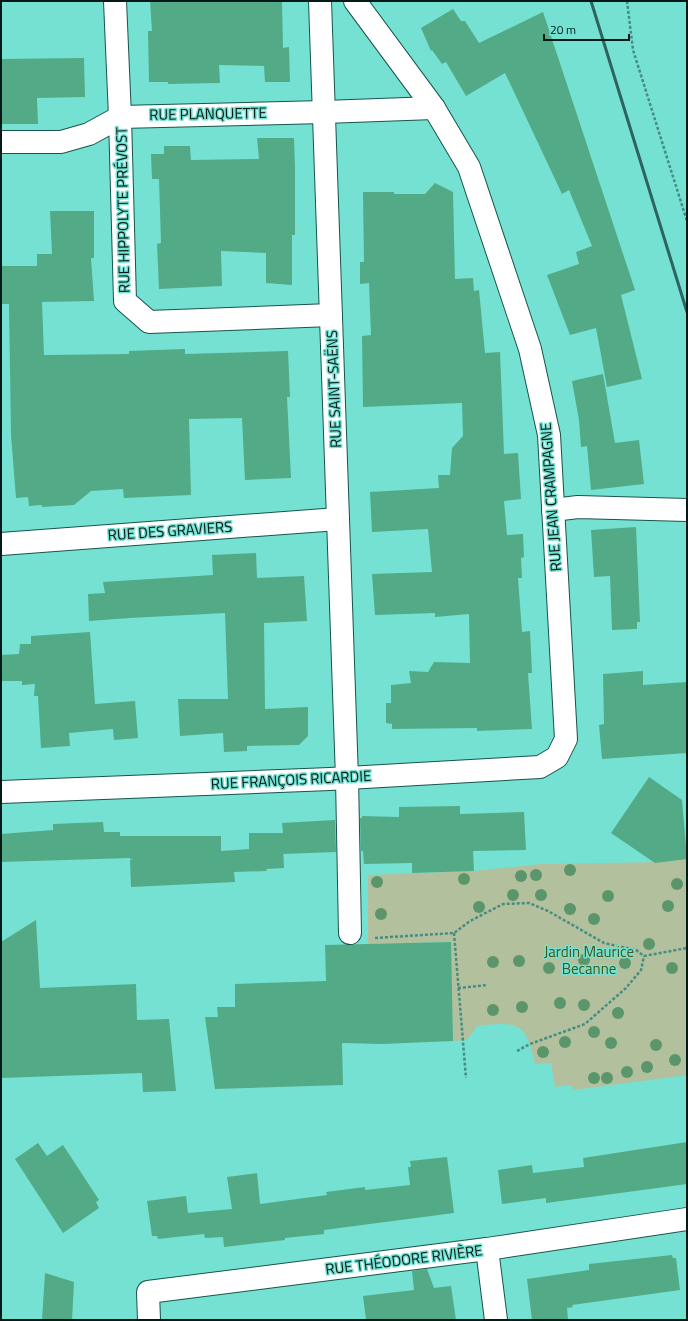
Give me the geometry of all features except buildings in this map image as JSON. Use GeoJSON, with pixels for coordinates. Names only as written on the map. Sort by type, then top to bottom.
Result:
{"type":"FeatureCollection","features":[{"type":"Feature","properties":{"kind":"street","name":"RUE HIPPOLYTE PRÉVOST"},"geometry":{"type":"LineString","coordinates":[[115,1],[125,301],[149,322],[331,315]]}},
{"type":"Feature","properties":{"kind":"street","name":"RUE SAINT-SAËNS"},"geometry":{"type":"LineString","coordinates":[[320,1],[347,778],[359,936]]}},
{"type":"Feature","properties":{"kind":"street","name":"RUE JEAN CRAMPAGNE"},"geometry":{"type":"LineString","coordinates":[[355,1],[434,108],[469,167],[530,349],[549,435],[566,739]]}},
{"type":"Feature","properties":{"kind":"street","name":"RUE PLANQUETTE"},"geometry":{"type":"LineString","coordinates":[[1,142],[61,142],[89,134],[120,116],[434,108]]}},
{"type":"Feature","properties":{"kind":"street"},"geometry":{"type":"LineString","coordinates":[[553,510],[578,507],[687,510]]}},
{"type":"Feature","properties":{"kind":"street","name":"RUE DES GRAVIERS"},"geometry":{"type":"LineString","coordinates":[[1,544],[338,519]]}},
{"type":"Feature","properties":{"kind":"street","name":"RUE FRANÇOIS RICARDIE"},"geometry":{"type":"LineString","coordinates":[[1,792],[347,778],[540,767],[557,756],[566,739]]}},
{"type":"Feature","properties":{"kind":"street","name":"RUE THÉODORE RIVIÈRE"},"geometry":{"type":"LineString","coordinates":[[149,1320],[148,1292],[487,1249],[687,1219]]}},
{"type":"Feature","properties":{"kind":"street"},"geometry":{"type":"LineString","coordinates":[[487,1249],[496,1320]]}},
{"type":"Feature","properties":{"kind":"path"},"geometry":{"type":"LineString","coordinates":[[627,1],[633,50],[687,221]]}},
{"type":"Feature","properties":{"kind":"path"},"geometry":{"type":"LineString","coordinates":[[359,936],[454,933],[470,921],[503,904],[529,903],[548,911],[604,943],[636,950],[644,956],[687,948]]}},
{"type":"Feature","properties":{"kind":"path"},"geometry":{"type":"LineString","coordinates":[[454,933],[466,1078]]}},
{"type":"Feature","properties":{"kind":"path"},"geometry":{"type":"LineString","coordinates":[[517,1051],[530,1044],[585,1024],[626,988],[641,970],[644,956]]}},
{"type":"Feature","properties":{"kind":"path"},"geometry":{"type":"LineString","coordinates":[[458,988],[487,985]]}},
{"type":"Feature","properties":{"kind":"green space","name":"Jardin Maurice Becanne"},"geometry":{"type":"Polygon","coordinates":[[[687,859],[687,1075],[574,1090],[571,1085],[555,1087],[551,1063],[535,1064],[528,1040],[524,1032],[517,1027],[506,1024],[477,1026],[467,1040],[453,1041],[450,942],[368,944],[368,875],[474,871],[541,864],[661,862],[687,859]]]}},
{"type":"Feature","properties":{"kind":"railway"},"geometry":{"type":"LineString","coordinates":[[591,1],[687,312]]}}]}
